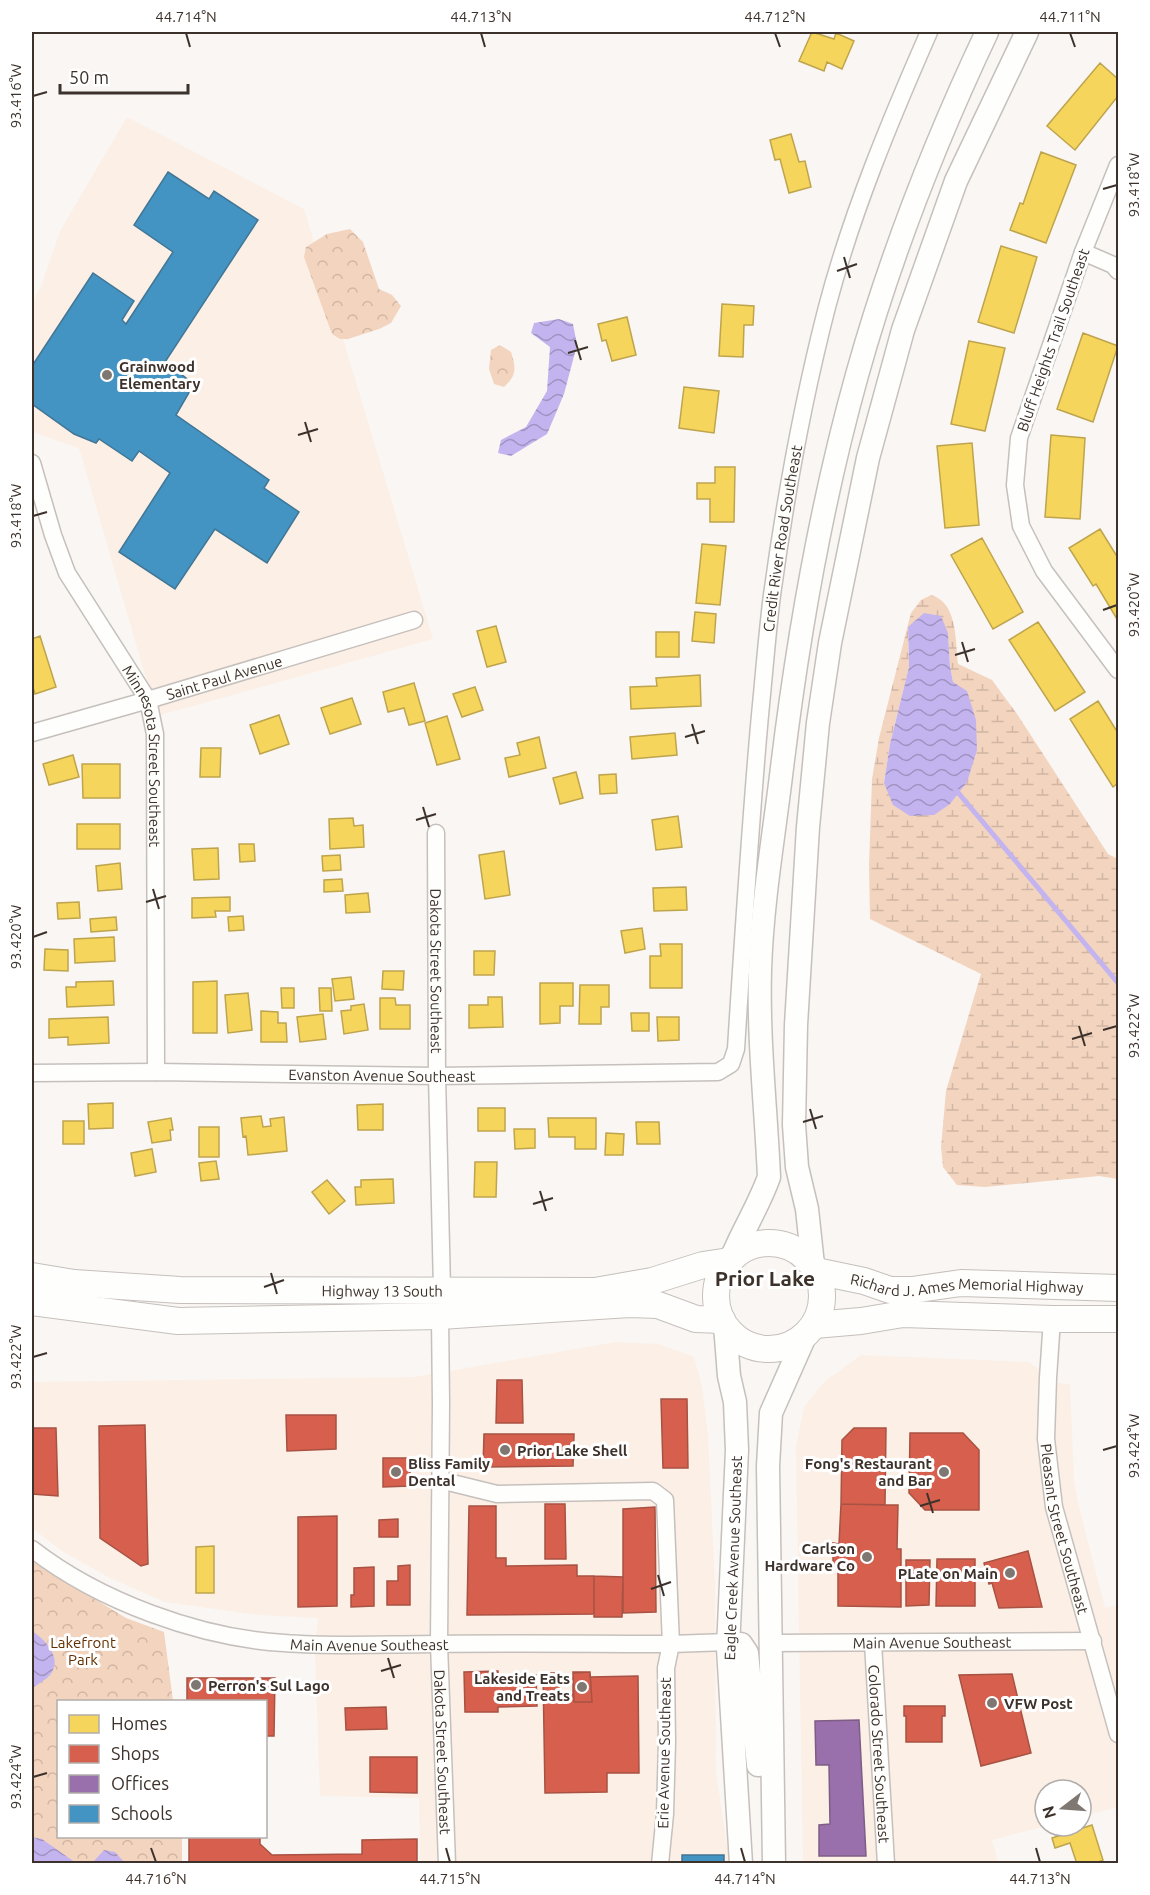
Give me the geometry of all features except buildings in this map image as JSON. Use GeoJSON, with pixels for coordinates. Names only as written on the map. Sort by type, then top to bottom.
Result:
{"type":"FeatureCollection","features":[{"type":"Feature","properties":{"kind":"main road"},"geometry":{"type":"LineString","coordinates":[[987,32],[956,99],[894,257],[857,377],[821,529],[796,656],[764,915],[760,972],[769,1177],[761,1200],[721,1272],[716,1290],[717,1308],[724,1323],[736,1338],[750,1346],[767,1349],[783,1347],[798,1341],[810,1329],[903,1314],[1052,1319],[1119,1318]]}},
{"type":"Feature","properties":{"kind":"main road"},"geometry":{"type":"LineString","coordinates":[[774,1863],[768,1466],[771,1413],[810,1329],[819,1315],[823,1299],[821,1282],[815,1268],[807,1209],[797,1167],[794,1125],[796,1036],[807,827],[818,723],[830,643],[868,458],[903,330],[956,181],[1027,32]]}},
{"type":"Feature","properties":{"kind":"main road"},"geometry":{"type":"LineString","coordinates":[[730,1259],[747,1247],[765,1242],[784,1244],[800,1252],[815,1268]]}},
{"type":"Feature","properties":{"kind":"main road","name":"Highway 13 South"},"geometry":{"type":"LineString","coordinates":[[32,1276],[74,1283],[180,1290],[595,1291],[652,1281],[730,1259]]}},
{"type":"Feature","properties":{"kind":"main road","name":"Richard J. Ames Memorial Highway"},"geometry":{"type":"LineString","coordinates":[[815,1268],[890,1290],[912,1290],[961,1283],[1119,1288]]}},
{"type":"Feature","properties":{"kind":"main road","name":"Highway 13 South"},"geometry":{"type":"LineString","coordinates":[[32,1302],[178,1321],[440,1317],[630,1304],[658,1305],[696,1319],[724,1323]]}},
{"type":"Feature","properties":{"kind":"main road","name":"Eagle Creek Avenue Southeast"},"geometry":{"type":"LineString","coordinates":[[724,1323],[729,1376],[735,1402],[738,1450],[728,1642],[741,1863]]}},
{"type":"Feature","properties":{"kind":"main road"},"geometry":{"type":"LineString","coordinates":[[728,1642],[741,1644],[746,1648],[749,1665],[764,1863]]}},
{"type":"Feature","properties":{"kind":"street","name":"Credit River Road Southeast"},"geometry":{"type":"LineString","coordinates":[[730,1064],[736,1049],[752,806],[772,596],[784,517],[811,376],[828,304],[847,241],[895,111],[929,32]]}},
{"type":"Feature","properties":{"kind":"street","name":"Bluff Heights Trail Southeast"},"geometry":{"type":"LineString","coordinates":[[1119,165],[1083,252],[1019,438],[1015,485],[1021,526],[1044,572],[1119,670]]}},
{"type":"Feature","properties":{"kind":"street"},"geometry":{"type":"LineString","coordinates":[[1083,252],[1113,265],[1119,271]]}},
{"type":"Feature","properties":{"kind":"street","name":"Minnesota Street Southeast"},"geometry":{"type":"LineString","coordinates":[[32,463],[53,536],[67,573],[148,700],[155,734],[156,1072]]}},
{"type":"Feature","properties":{"kind":"street","name":"Saint Paul Avenue"},"geometry":{"type":"LineString","coordinates":[[32,733],[414,620]]}},
{"type":"Feature","properties":{"kind":"street","name":"Dakota Street Southeast"},"geometry":{"type":"LineString","coordinates":[[436,833],[437,1076],[442,1290]]}},
{"type":"Feature","properties":{"kind":"street","name":"Evanston Avenue Southeast"},"geometry":{"type":"LineString","coordinates":[[32,1073],[156,1072],[437,1076],[718,1072],[730,1064]]}},
{"type":"Feature","properties":{"kind":"street","name":"Dakota Street Southeast"},"geometry":{"type":"LineString","coordinates":[[440,1317],[439,1644],[447,1863]]}},
{"type":"Feature","properties":{"kind":"street","name":"Pleasant Street Southeast"},"geometry":{"type":"LineString","coordinates":[[1052,1319],[1046,1439],[1054,1507],[1119,1734]]}},
{"type":"Feature","properties":{"kind":"street","name":"Erie Avenue Southeast"},"geometry":{"type":"LineString","coordinates":[[440,1480],[497,1494],[653,1491],[664,1500],[671,1644],[666,1668],[665,1814],[660,1863]]}},
{"type":"Feature","properties":{"kind":"street","name":"Main Avenue Southeast"},"geometry":{"type":"LineString","coordinates":[[32,1549],[114,1598],[174,1621],[206,1630],[283,1643],[326,1645],[728,1642]]}},
{"type":"Feature","properties":{"kind":"street","name":"Main Avenue Southeast"},"geometry":{"type":"LineString","coordinates":[[770,1643],[1093,1641]]}},
{"type":"Feature","properties":{"kind":"street","name":"Colorado Street Southeast"},"geometry":{"type":"LineString","coordinates":[[873,1643],[886,1863]]}},
{"type":"Feature","properties":{"kind":"shaded area"},"geometry":{"type":"Polygon","coordinates":[[[127,117],[304,209],[433,639],[157,716],[79,448],[32,432],[32,304],[42,284],[60,231],[127,117]]]}},
{"type":"Feature","properties":{"kind":"shaded area"},"geometry":{"type":"Polygon","coordinates":[[[616,1342],[659,1344],[694,1357],[702,1386],[708,1435],[715,1585],[716,1772],[728,1863],[420,1863],[419,1798],[320,1796],[315,1652],[318,1618],[258,1615],[165,1602],[110,1578],[62,1551],[32,1528],[32,1382],[415,1377],[616,1342]]]}},
{"type":"Feature","properties":{"kind":"shaded area"},"geometry":{"type":"Polygon","coordinates":[[[861,1355],[1029,1362],[1056,1383],[1070,1384],[1074,1481],[1079,1507],[1105,1608],[1118,1605],[1118,1807],[1093,1814],[1093,1778],[1033,1778],[1033,1829],[992,1840],[998,1863],[803,1864],[796,1446],[804,1407],[824,1382],[861,1355]]]}},
{"type":"Feature","properties":{"kind":"green space"},"geometry":{"type":"Polygon","coordinates":[[[350,229],[363,242],[379,289],[392,295],[401,306],[391,323],[348,339],[340,339],[332,334],[304,257],[306,247],[327,234],[350,229]]]}},
{"type":"Feature","properties":{"kind":"green space"},"geometry":{"type":"Polygon","coordinates":[[[500,345],[511,352],[514,367],[511,379],[504,387],[494,384],[489,369],[491,350],[500,345]]]}},
{"type":"Feature","properties":{"kind":"green space"},"geometry":{"type":"Polygon","coordinates":[[[931,595],[940,599],[946,606],[954,624],[958,664],[992,680],[1017,714],[1108,854],[1118,859],[1118,1179],[1099,1176],[985,1187],[957,1185],[943,1167],[941,1147],[946,1091],[981,974],[870,919],[872,779],[879,738],[911,613],[921,600],[931,595]],[[908,627],[909,667],[890,744],[884,783],[953,682],[948,633],[908,627]]]}},
{"type":"Feature","properties":{"kind":"green space","name":"Lakefront Park"},"geometry":{"type":"Polygon","coordinates":[[[32,1561],[126,1618],[164,1632],[173,1700],[57,1700],[57,1838],[182,1838],[182,1863],[32,1863],[32,1561]]]}},
{"type":"Feature","properties":{"kind":"water"},"geometry":{"type":"Polygon","coordinates":[[[559,319],[573,324],[577,345],[564,394],[547,434],[511,456],[498,453],[501,440],[526,427],[547,391],[550,347],[531,333],[534,323],[559,319]]]}},
{"type":"Feature","properties":{"kind":"water"},"geometry":{"type":"Polygon","coordinates":[[[924,613],[941,616],[948,633],[953,682],[967,691],[976,720],[977,750],[967,782],[950,804],[934,815],[910,816],[893,805],[884,783],[890,744],[909,667],[908,627],[924,613]]]}},
{"type":"Feature","properties":{"kind":"water"},"geometry":{"type":"Polygon","coordinates":[[[32,1631],[49,1647],[55,1664],[49,1676],[32,1688],[32,1631]]]}},
{"type":"Feature","properties":{"kind":"water"},"geometry":{"type":"Polygon","coordinates":[[[32,1837],[42,1839],[76,1863],[32,1863],[32,1837]]]}},
{"type":"Feature","properties":{"kind":"water"},"geometry":{"type":"Polygon","coordinates":[[[104,1850],[115,1852],[125,1863],[87,1863],[94,1861],[104,1850]]]}},
{"type":"Feature","properties":{"kind":"waterway"},"geometry":{"type":"LineString","coordinates":[[955,789],[1118,983]]}},
{"type":"Feature","properties":{"kind":"place","name":"Grainwood Elementary"},"geometry":{"type":"Point","coordinates":[107,375]}},
{"type":"Feature","properties":{"kind":"place","name":"Prior Lake Shell"},"geometry":{"type":"Point","coordinates":[505,1450]}},
{"type":"Feature","properties":{"kind":"place","name":"Bliss Family Dental"},"geometry":{"type":"Point","coordinates":[396,1472]}},
{"type":"Feature","properties":{"kind":"place","name":"Fong's Restaurant and Bar"},"geometry":{"type":"Point","coordinates":[944,1472]}},
{"type":"Feature","properties":{"kind":"place","name":"Carlson Hardware Co"},"geometry":{"type":"Point","coordinates":[867,1557]}},
{"type":"Feature","properties":{"kind":"place","name":"PLate on Main"},"geometry":{"type":"Point","coordinates":[1010,1573]}},
{"type":"Feature","properties":{"kind":"place","name":"Perron's Sul Lago"},"geometry":{"type":"Point","coordinates":[196,1685]}},
{"type":"Feature","properties":{"kind":"place","name":"Lakeside Eats and Treats"},"geometry":{"type":"Point","coordinates":[582,1687]}},
{"type":"Feature","properties":{"kind":"place","name":"VFW Post"},"geometry":{"type":"Point","coordinates":[992,1703]}},
{"type":"Feature","properties":{"kind":"district","name":"Prior Lake"},"geometry":{"type":"Point","coordinates":[765,1278]}}]}
